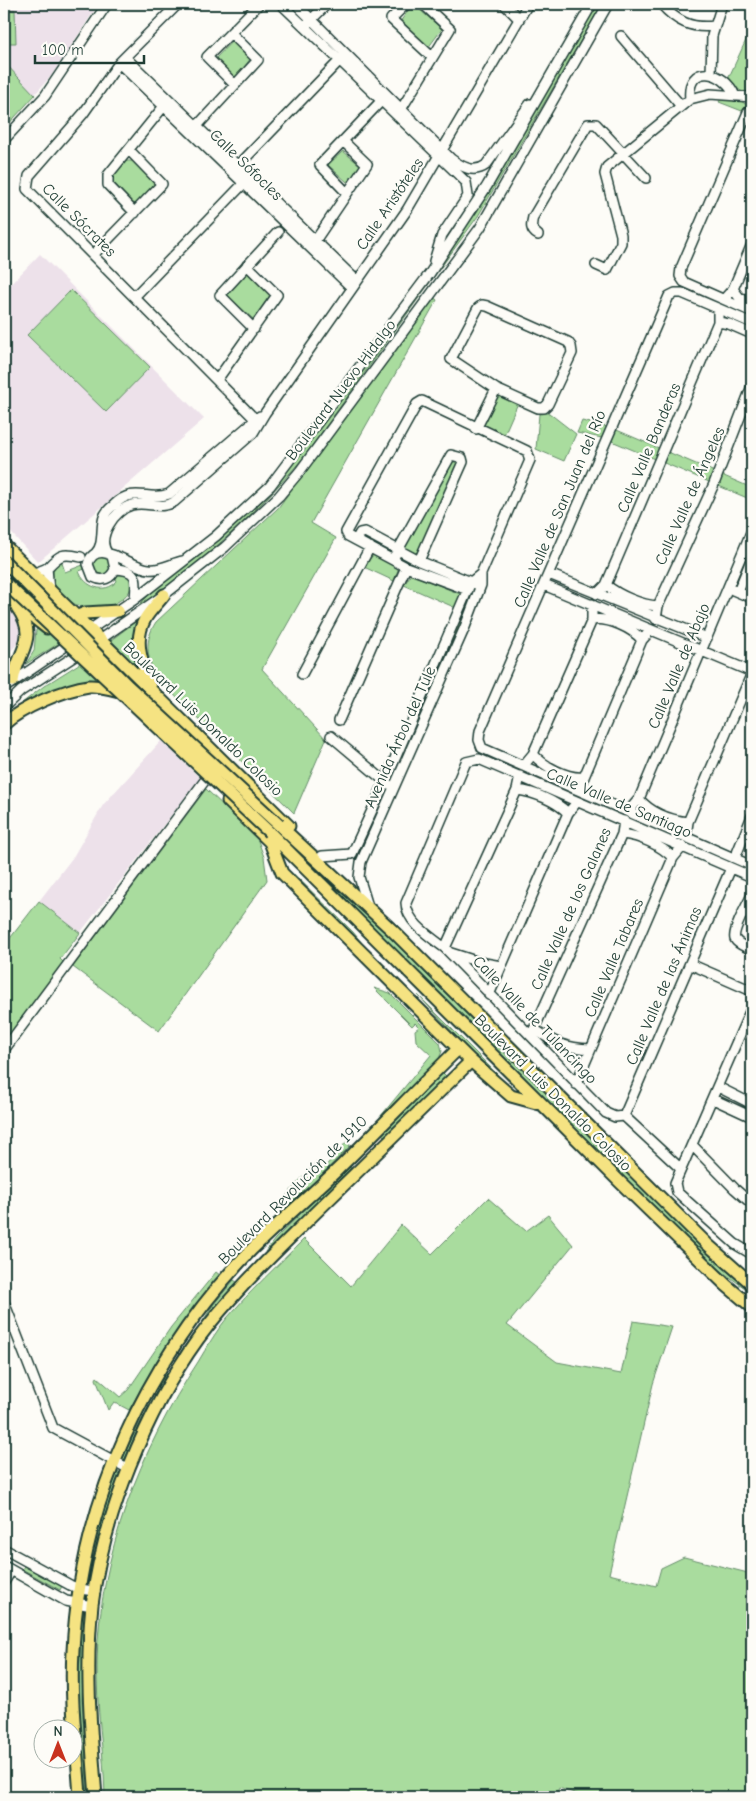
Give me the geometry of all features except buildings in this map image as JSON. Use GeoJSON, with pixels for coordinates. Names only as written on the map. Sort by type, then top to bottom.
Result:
{"type":"FeatureCollection","features":[{"type":"Feature","properties":{"kind":"main road","name":"Boulevard Luis Donaldo Colosio"},"geometry":{"type":"LineString","coordinates":[[4,545],[75,617],[90,638],[147,688],[356,887],[378,917]]}},
{"type":"Feature","properties":{"kind":"main road","name":"Boulevard Luis Donaldo Colosio"},"geometry":{"type":"LineString","coordinates":[[4,561],[128,686],[378,917],[707,1244],[752,1284]]}},
{"type":"Feature","properties":{"kind":"main road","name":"Boulevard Luis Donaldo Colosio"},"geometry":{"type":"LineString","coordinates":[[4,582],[269,837]]}},
{"type":"Feature","properties":{"kind":"main road","name":"Boulevard Luis Donaldo Colosio"},"geometry":{"type":"LineString","coordinates":[[4,594],[14,604],[70,645],[124,696],[206,778],[339,902],[401,966],[726,1285],[751,1305]]}},
{"type":"Feature","properties":{"kind":"main road"},"geometry":{"type":"LineString","coordinates":[[147,688],[139,650],[139,634],[145,619],[164,595]]}},
{"type":"Feature","properties":{"kind":"main road"},"geometry":{"type":"LineString","coordinates":[[8,684],[24,654],[26,636],[21,614],[14,604]]}},
{"type":"Feature","properties":{"kind":"main road"},"geometry":{"type":"LineString","coordinates":[[75,617],[85,613],[118,611]]}},
{"type":"Feature","properties":{"kind":"main road"},"geometry":{"type":"LineString","coordinates":[[124,696],[122,687],[128,679],[133,678],[147,688]]}},
{"type":"Feature","properties":{"kind":"main road"},"geometry":{"type":"LineString","coordinates":[[4,724],[22,712],[81,688],[101,686],[124,696]]}},
{"type":"Feature","properties":{"kind":"main road"},"geometry":{"type":"LineString","coordinates":[[269,837],[282,873],[470,1061],[511,1096],[542,1104]]}},
{"type":"Feature","properties":{"kind":"main road"},"geometry":{"type":"LineString","coordinates":[[401,966],[406,987],[456,1038],[458,1049]]}},
{"type":"Feature","properties":{"kind":"main road","name":"Boulevard Revolución de 1910"},"geometry":{"type":"LineString","coordinates":[[80,1797],[73,1729],[72,1684],[79,1589],[98,1503],[113,1462],[146,1391],[224,1281],[252,1250],[337,1170],[458,1049]]}},
{"type":"Feature","properties":{"kind":"main road","name":"Boulevard Revolución de 1910"},"geometry":{"type":"LineString","coordinates":[[96,1797],[88,1689],[92,1606],[106,1538],[129,1470],[146,1428],[198,1340],[245,1283],[470,1061]]}},
{"type":"Feature","properties":{"kind":"main road","name":"Boulevard Luis Donaldo Colosio"},"geometry":{"type":"LineString","coordinates":[[734,1266],[752,1275]]}},
{"type":"Feature","properties":{"kind":"main road"},"geometry":{"type":"LineString","coordinates":[[175,1349],[187,1357]]}},
{"type":"Feature","properties":{"kind":"street"},"geometry":{"type":"LineString","coordinates":[[4,140],[45,96],[107,4]]}},
{"type":"Feature","properties":{"kind":"street","name":"Calle Sócrates"},"geometry":{"type":"LineString","coordinates":[[178,4],[122,60],[83,114],[26,182],[27,189],[258,421]]}},
{"type":"Feature","properties":{"kind":"street"},"geometry":{"type":"LineString","coordinates":[[235,85],[207,57],[259,4]]}},
{"type":"Feature","properties":{"kind":"street"},"geometry":{"type":"LineString","coordinates":[[281,4],[339,60],[384,97],[402,108],[442,153]]}},
{"type":"Feature","properties":{"kind":"street"},"geometry":{"type":"LineString","coordinates":[[296,4],[346,54],[384,97],[456,167],[466,182],[468,196],[442,235],[430,273]]}},
{"type":"Feature","properties":{"kind":"street"},"geometry":{"type":"LineString","coordinates":[[305,27],[327,4]]}},
{"type":"Feature","properties":{"kind":"street"},"geometry":{"type":"LineString","coordinates":[[406,4],[391,19],[432,57]]}},
{"type":"Feature","properties":{"kind":"street"},"geometry":{"type":"LineString","coordinates":[[402,108],[450,29],[423,4]]}},
{"type":"Feature","properties":{"kind":"street"},"geometry":{"type":"LineString","coordinates":[[504,4],[519,19]]}},
{"type":"Feature","properties":{"kind":"street","name":"Boulevard Nuevo Hidalgo"},"geometry":{"type":"LineString","coordinates":[[4,707],[20,691],[79,654],[90,638],[118,611],[216,536],[270,486],[430,273],[487,186],[592,4]]}},
{"type":"Feature","properties":{"kind":"street","name":"Boulevard Nuevo Hidalgo"},"geometry":{"type":"LineString","coordinates":[[8,684],[70,645],[108,634],[164,595],[225,546],[279,496],[300,471],[480,228],[608,4]]}},
{"type":"Feature","properties":{"kind":"street"},"geometry":{"type":"LineString","coordinates":[[661,4],[679,21],[690,26],[714,26]]}},
{"type":"Feature","properties":{"kind":"street"},"geometry":{"type":"LineString","coordinates":[[711,74],[714,26],[722,4]]}},
{"type":"Feature","properties":{"kind":"street","name":"Calle Aristóteles"},"geometry":{"type":"LineString","coordinates":[[94,555],[100,548],[105,515],[120,499],[132,494],[162,496],[169,494],[258,421],[265,413],[407,210],[519,19],[523,6]]}},
{"type":"Feature","properties":{"kind":"street"},"geometry":{"type":"LineString","coordinates":[[197,126],[258,60],[231,33]]}},
{"type":"Feature","properties":{"kind":"street"},"geometry":{"type":"LineString","coordinates":[[621,36],[681,106]]}},
{"type":"Feature","properties":{"kind":"street"},"geometry":{"type":"LineString","coordinates":[[235,169],[346,54]]}},
{"type":"Feature","properties":{"kind":"street","name":"Calle Sófocles"},"geometry":{"type":"LineString","coordinates":[[122,60],[164,106],[315,240],[354,284]]}},
{"type":"Feature","properties":{"kind":"street","name":"Calle Sófocles"},"geometry":{"type":"LineString","coordinates":[[122,60],[197,126],[235,169]]}},
{"type":"Feature","properties":{"kind":"street"},"geometry":{"type":"LineString","coordinates":[[690,99],[689,88],[692,80],[699,75],[711,74],[720,77],[732,88],[735,96]]}},
{"type":"Feature","properties":{"kind":"street"},"geometry":{"type":"LineString","coordinates":[[456,167],[470,170],[481,169],[520,115],[544,88]]}},
{"type":"Feature","properties":{"kind":"street"},"geometry":{"type":"LineString","coordinates":[[596,265],[607,270],[621,243],[621,235],[604,174],[607,167],[690,99],[710,94],[752,97]]}},
{"type":"Feature","properties":{"kind":"street"},"geometry":{"type":"LineString","coordinates":[[347,194],[320,165],[384,97]]}},
{"type":"Feature","properties":{"kind":"street"},"geometry":{"type":"LineString","coordinates":[[135,212],[106,180],[108,175],[164,106]]}},
{"type":"Feature","properties":{"kind":"street"},"geometry":{"type":"LineString","coordinates":[[718,309],[750,322],[752,312],[684,282],[680,276],[680,268],[748,112],[752,110]]}},
{"type":"Feature","properties":{"kind":"street"},"geometry":{"type":"LineString","coordinates":[[538,236],[532,231],[533,217],[588,124],[596,124],[624,152],[646,178]]}},
{"type":"Feature","properties":{"kind":"street"},"geometry":{"type":"LineString","coordinates":[[315,240],[367,164],[343,141]]}},
{"type":"Feature","properties":{"kind":"street"},"geometry":{"type":"LineString","coordinates":[[93,256],[162,184],[129,150]]}},
{"type":"Feature","properties":{"kind":"street"},"geometry":{"type":"LineString","coordinates":[[134,297],[247,180]]}},
{"type":"Feature","properties":{"kind":"street","name":"Calle Sófocles"},"geometry":{"type":"LineString","coordinates":[[247,180],[354,284]]}},
{"type":"Feature","properties":{"kind":"street"},"geometry":{"type":"LineString","coordinates":[[254,329],[220,295],[278,232]]}},
{"type":"Feature","properties":{"kind":"street"},"geometry":{"type":"LineString","coordinates":[[724,299],[733,289],[752,244]]}},
{"type":"Feature","properties":{"kind":"street"},"geometry":{"type":"LineString","coordinates":[[217,380],[277,295],[247,265]]}},
{"type":"Feature","properties":{"kind":"street"},"geometry":{"type":"LineString","coordinates":[[733,289],[740,297],[752,302]]}},
{"type":"Feature","properties":{"kind":"street","name":"Calle Valle de San Juan del Río"},"geometry":{"type":"LineString","coordinates":[[479,740],[480,731],[669,296],[675,293],[682,293],[718,309]]}},
{"type":"Feature","properties":{"kind":"street"},"geometry":{"type":"LineString","coordinates":[[482,305],[568,342],[572,346],[572,353],[548,404],[544,408],[538,408],[496,389],[451,359],[478,308],[482,305]]}},
{"type":"Feature","properties":{"kind":"street","name":"Calle Valle Banderas"},"geometry":{"type":"LineString","coordinates":[[597,594],[606,585],[718,322],[718,309]]}},
{"type":"Feature","properties":{"kind":"street"},"geometry":{"type":"LineString","coordinates":[[718,322],[729,324],[752,334]]}},
{"type":"Feature","properties":{"kind":"street","name":"Calle Valle de Ángeles"},"geometry":{"type":"LineString","coordinates":[[656,619],[658,606],[714,484],[752,386]]}},
{"type":"Feature","properties":{"kind":"street"},"geometry":{"type":"LineString","coordinates":[[476,429],[496,389]]}},
{"type":"Feature","properties":{"kind":"street"},"geometry":{"type":"LineString","coordinates":[[469,586],[481,574],[530,460],[529,455],[527,451],[476,429],[427,402],[417,404],[346,532],[348,536],[406,567],[435,578],[469,586],[482,585],[481,574]]}},
{"type":"Feature","properties":{"kind":"street","name":"Calle Aristóteles"},"geometry":{"type":"LineString","coordinates":[[110,555],[104,548],[105,530],[122,511],[132,504],[164,506],[174,502],[253,433],[258,421]]}},
{"type":"Feature","properties":{"kind":"street"},"geometry":{"type":"LineString","coordinates":[[393,559],[451,455],[462,458],[464,462],[420,560]]}},
{"type":"Feature","properties":{"kind":"street","name":"Calle Valle de Abajo"},"geometry":{"type":"LineString","coordinates":[[628,812],[639,799],[752,530]]}},
{"type":"Feature","properties":{"kind":"street"},"geometry":{"type":"LineString","coordinates":[[356,540],[360,533],[365,532],[469,586]]}},
{"type":"Feature","properties":{"kind":"street"},"geometry":{"type":"LineString","coordinates":[[302,674],[370,547]]}},
{"type":"Feature","properties":{"kind":"street"},"geometry":{"type":"LineString","coordinates":[[32,574],[47,568],[53,560],[64,555],[81,557],[110,555],[150,570],[185,561]]}},
{"type":"Feature","properties":{"kind":"street"},"geometry":{"type":"LineString","coordinates":[[88,569],[94,555]]}},
{"type":"Feature","properties":{"kind":"street"},"geometry":{"type":"LineString","coordinates":[[81,557],[93,577],[102,580],[111,576],[115,568],[110,555]]}},
{"type":"Feature","properties":{"kind":"street"},"geometry":{"type":"LineString","coordinates":[[738,592],[752,558]]}},
{"type":"Feature","properties":{"kind":"street"},"geometry":{"type":"LineString","coordinates":[[339,720],[406,567]]}},
{"type":"Feature","properties":{"kind":"street"},"geometry":{"type":"LineString","coordinates":[[47,568],[50,591]]}},
{"type":"Feature","properties":{"kind":"street"},"geometry":{"type":"LineString","coordinates":[[115,568],[128,570],[135,575],[135,599]]}},
{"type":"Feature","properties":{"kind":"street"},"geometry":{"type":"LineString","coordinates":[[435,578],[439,569]]}},
{"type":"Feature","properties":{"kind":"street"},"geometry":{"type":"LineString","coordinates":[[4,571],[16,583],[90,638],[121,674],[128,679]]}},
{"type":"Feature","properties":{"kind":"street"},"geometry":{"type":"LineString","coordinates":[[549,574],[626,607],[707,638]]}},
{"type":"Feature","properties":{"kind":"street","name":"Avenida Árbol del Tule"},"geometry":{"type":"LineString","coordinates":[[367,903],[359,877],[361,862],[395,788],[482,585]]}},
{"type":"Feature","properties":{"kind":"street"},"geometry":{"type":"LineString","coordinates":[[544,585],[752,673],[688,822],[686,837]]}},
{"type":"Feature","properties":{"kind":"street"},"geometry":{"type":"LineString","coordinates":[[606,585],[613,590],[648,605],[658,606]]}},
{"type":"Feature","properties":{"kind":"street","name":"Avenida Árbol del Tule"},"geometry":{"type":"LineString","coordinates":[[352,854],[380,794],[469,586]]}},
{"type":"Feature","properties":{"kind":"street"},"geometry":{"type":"LineString","coordinates":[[729,588],[752,598]]}},
{"type":"Feature","properties":{"kind":"street"},"geometry":{"type":"LineString","coordinates":[[523,766],[533,754],[592,620],[592,604]]}},
{"type":"Feature","properties":{"kind":"street"},"geometry":{"type":"LineString","coordinates":[[622,617],[626,607]]}},
{"type":"Feature","properties":{"kind":"street"},"geometry":{"type":"LineString","coordinates":[[592,620],[601,618],[636,633],[642,640]]}},
{"type":"Feature","properties":{"kind":"street"},"geometry":{"type":"LineString","coordinates":[[581,791],[584,777],[642,640],[651,630]]}},
{"type":"Feature","properties":{"kind":"street"},"geometry":{"type":"LineString","coordinates":[[331,736],[385,782],[395,788]]}},
{"type":"Feature","properties":{"kind":"street","name":"Calle Valle de Santiago"},"geometry":{"type":"LineString","coordinates":[[479,740],[482,748],[628,812],[683,846],[752,877]]}},
{"type":"Feature","properties":{"kind":"street"},"geometry":{"type":"LineString","coordinates":[[533,754],[539,762],[575,778],[584,777]]}},
{"type":"Feature","properties":{"kind":"street","name":"Calle Valle de Santiago"},"geometry":{"type":"LineString","coordinates":[[473,759],[479,759],[624,821],[686,837],[752,866]]}},
{"type":"Feature","properties":{"kind":"street","name":"Calle Valle de Tulancingo"},"geometry":{"type":"LineString","coordinates":[[473,759],[466,762],[406,903],[407,913],[426,933],[447,950],[489,995],[532,1032],[576,1084],[606,1113],[615,1118],[624,1116],[681,1169]]}},
{"type":"Feature","properties":{"kind":"street"},"geometry":{"type":"LineString","coordinates":[[501,966],[479,962],[447,950],[517,790],[520,776]]}},
{"type":"Feature","properties":{"kind":"street"},"geometry":{"type":"LineString","coordinates":[[4,1050],[206,778]]}},
{"type":"Feature","properties":{"kind":"street"},"geometry":{"type":"LineString","coordinates":[[548,789],[552,779]]}},
{"type":"Feature","properties":{"kind":"street"},"geometry":{"type":"LineString","coordinates":[[517,790],[527,791],[562,806],[568,813]]}},
{"type":"Feature","properties":{"kind":"street"},"geometry":{"type":"LineString","coordinates":[[380,794],[389,800]]}},
{"type":"Feature","properties":{"kind":"street"},"geometry":{"type":"LineString","coordinates":[[639,799],[647,808],[676,821],[688,822]]}},
{"type":"Feature","properties":{"kind":"street"},"geometry":{"type":"LineString","coordinates":[[489,995],[568,813],[577,802]]}},
{"type":"Feature","properties":{"kind":"street"},"geometry":{"type":"LineString","coordinates":[[735,858],[752,816]]}},
{"type":"Feature","properties":{"kind":"street","name":"Calle Valle de los Galanes"},"geometry":{"type":"LineString","coordinates":[[532,1032],[622,834],[624,821]]}},
{"type":"Feature","properties":{"kind":"street"},"geometry":{"type":"LineString","coordinates":[[622,834],[642,839],[666,850],[673,858]]}},
{"type":"Feature","properties":{"kind":"street","name":"Calle Valle Tabares"},"geometry":{"type":"LineString","coordinates":[[576,1084],[673,858],[683,846]]}},
{"type":"Feature","properties":{"kind":"street"},"geometry":{"type":"LineString","coordinates":[[322,856],[352,854],[361,862]]}},
{"type":"Feature","properties":{"kind":"street","name":"Calle Valle de las Ánimas"},"geometry":{"type":"LineString","coordinates":[[624,1116],[731,868]]}},
{"type":"Feature","properties":{"kind":"street"},"geometry":{"type":"LineString","coordinates":[[752,895],[735,932],[736,940],[739,944],[752,950]]}},
{"type":"Feature","properties":{"kind":"street"},"geometry":{"type":"LineString","coordinates":[[690,964],[752,991]]}},
{"type":"Feature","properties":{"kind":"street"},"geometry":{"type":"LineString","coordinates":[[752,1007],[693,1146],[675,1183],[677,1192],[735,1244],[752,1254]]}},
{"type":"Feature","properties":{"kind":"street"},"geometry":{"type":"LineString","coordinates":[[532,1032],[556,1044],[571,1048],[591,1049]]}},
{"type":"Feature","properties":{"kind":"street"},"geometry":{"type":"LineString","coordinates":[[718,1087],[752,1104]]}},
{"type":"Feature","properties":{"kind":"street"},"geometry":{"type":"LineString","coordinates":[[713,1099],[752,1116]]}},
{"type":"Feature","properties":{"kind":"street"},"geometry":{"type":"LineString","coordinates":[[693,1146],[752,1203]]}},
{"type":"Feature","properties":{"kind":"street"},"geometry":{"type":"LineString","coordinates":[[4,1302],[53,1428],[129,1470]]}},
{"type":"Feature","properties":{"kind":"street"},"geometry":{"type":"LineString","coordinates":[[4,1549],[79,1589],[95,1591]]}},
{"type":"Feature","properties":{"kind":"street"},"geometry":{"type":"LineString","coordinates":[[4,1567],[13,1554]]}},
{"type":"Feature","properties":{"kind":"street"},"geometry":{"type":"LineString","coordinates":[[4,1567],[9,1574],[4,1582]]}},
{"type":"Feature","properties":{"kind":"street"},"geometry":{"type":"LineString","coordinates":[[4,1567],[66,1601],[78,1605],[92,1606]]}},
{"type":"Feature","properties":{"kind":"shaded area"},"geometry":{"type":"Polygon","coordinates":[[[4,4],[98,5],[51,76],[4,129],[4,4]]]}},
{"type":"Feature","properties":{"kind":"shaded area"},"geometry":{"type":"Polygon","coordinates":[[[40,254],[204,419],[38,562],[4,525],[4,291],[40,254]]]}},
{"type":"Feature","properties":{"kind":"shaded area"},"geometry":{"type":"Polygon","coordinates":[[[4,599],[21,620],[23,638],[4,658],[4,599]]]}},
{"type":"Feature","properties":{"kind":"shaded area"},"geometry":{"type":"Polygon","coordinates":[[[161,741],[200,778],[80,933],[39,901],[73,857],[103,805],[161,741]]]}},
{"type":"Feature","properties":{"kind":"green space"},"geometry":{"type":"Polygon","coordinates":[[[413,4],[442,29],[425,52],[397,26],[413,4]]]}},
{"type":"Feature","properties":{"kind":"green space"},"geometry":{"type":"Polygon","coordinates":[[[595,4],[602,4],[478,216],[303,458],[265,500],[224,540],[181,576],[135,609],[156,588],[199,555],[236,523],[299,455],[429,276],[595,4]]]}},
{"type":"Feature","properties":{"kind":"green space"},"geometry":{"type":"Polygon","coordinates":[[[4,10],[15,10],[16,43],[4,43],[4,10]]]}},
{"type":"Feature","properties":{"kind":"green space"},"geometry":{"type":"Polygon","coordinates":[[[752,27],[752,92],[746,94],[733,86],[729,77],[752,27]]]}},
{"type":"Feature","properties":{"kind":"green space"},"geometry":{"type":"Polygon","coordinates":[[[234,39],[251,58],[235,79],[213,61],[234,39]]]}},
{"type":"Feature","properties":{"kind":"green space"},"geometry":{"type":"Polygon","coordinates":[[[4,62],[35,95],[4,129],[4,62]]]}},
{"type":"Feature","properties":{"kind":"green space"},"geometry":{"type":"Polygon","coordinates":[[[721,99],[740,100],[745,104],[752,101],[752,104],[746,106],[742,111],[719,102],[721,99]]]}},
{"type":"Feature","properties":{"kind":"green space"},"geometry":{"type":"Polygon","coordinates":[[[343,151],[361,166],[347,182],[328,165],[343,151]]]}},
{"type":"Feature","properties":{"kind":"green space"},"geometry":{"type":"Polygon","coordinates":[[[126,161],[134,161],[155,181],[155,187],[138,204],[131,203],[112,184],[112,176],[126,161]]]}},
{"type":"Feature","properties":{"kind":"green space"},"geometry":{"type":"Polygon","coordinates":[[[247,273],[271,294],[253,319],[227,295],[247,273]]]}},
{"type":"Feature","properties":{"kind":"green space"},"geometry":{"type":"Polygon","coordinates":[[[71,290],[150,367],[106,412],[27,335],[71,290]]]}},
{"type":"Feature","properties":{"kind":"green space"},"geometry":{"type":"Polygon","coordinates":[[[432,296],[437,300],[311,523],[336,538],[262,669],[326,739],[294,813],[155,676],[150,662],[148,642],[156,622],[278,508],[432,296]]]}},
{"type":"Feature","properties":{"kind":"green space"},"geometry":{"type":"Polygon","coordinates":[[[501,396],[518,403],[504,435],[482,426],[497,397],[501,396]]]}},
{"type":"Feature","properties":{"kind":"green space"},"geometry":{"type":"Polygon","coordinates":[[[549,413],[576,434],[564,461],[536,449],[539,414],[549,413]]]}},
{"type":"Feature","properties":{"kind":"green space"},"geometry":{"type":"Polygon","coordinates":[[[582,421],[612,428],[752,488],[752,500],[607,439],[577,433],[582,421]]]}},
{"type":"Feature","properties":{"kind":"green space"},"geometry":{"type":"Polygon","coordinates":[[[453,459],[459,462],[418,554],[405,548],[453,459]]]}},
{"type":"Feature","properties":{"kind":"green space"},"geometry":{"type":"Polygon","coordinates":[[[375,555],[399,567],[394,581],[364,567],[372,556],[375,555]]]}},
{"type":"Feature","properties":{"kind":"green space"},"geometry":{"type":"Polygon","coordinates":[[[98,557],[106,557],[111,562],[109,573],[98,575],[93,570],[93,562],[98,557]]]}},
{"type":"Feature","properties":{"kind":"green space"},"geometry":{"type":"Polygon","coordinates":[[[61,560],[65,572],[83,565],[85,569],[79,571],[82,577],[95,587],[107,588],[117,581],[115,576],[120,573],[130,574],[130,590],[123,598],[107,607],[92,609],[78,605],[66,598],[58,589],[53,579],[54,568],[61,560]]]}},
{"type":"Feature","properties":{"kind":"green space"},"geometry":{"type":"Polygon","coordinates":[[[411,574],[460,594],[462,597],[456,608],[404,585],[411,574]]]}},
{"type":"Feature","properties":{"kind":"green space"},"geometry":{"type":"Polygon","coordinates":[[[473,588],[477,589],[395,780],[391,778],[473,588]]]}},
{"type":"Feature","properties":{"kind":"green space"},"geometry":{"type":"Polygon","coordinates":[[[142,617],[141,672],[111,640],[142,617]]]}},
{"type":"Feature","properties":{"kind":"green space"},"geometry":{"type":"Polygon","coordinates":[[[40,625],[61,642],[26,664],[34,651],[36,630],[40,625]]]}},
{"type":"Feature","properties":{"kind":"green space"},"geometry":{"type":"Polygon","coordinates":[[[82,662],[105,683],[4,717],[44,686],[82,662]]]}},
{"type":"Feature","properties":{"kind":"green space"},"geometry":{"type":"Polygon","coordinates":[[[206,789],[257,838],[264,857],[267,880],[159,1031],[73,967],[206,789]]]}},
{"type":"Feature","properties":{"kind":"green space"},"geometry":{"type":"Polygon","coordinates":[[[290,843],[352,900],[705,1251],[735,1278],[752,1290],[752,1293],[717,1268],[681,1235],[347,904],[290,843]]]}},
{"type":"Feature","properties":{"kind":"green space"},"geometry":{"type":"Polygon","coordinates":[[[294,874],[353,932],[366,948],[296,881],[294,874]]]}},
{"type":"Feature","properties":{"kind":"green space"},"geometry":{"type":"Polygon","coordinates":[[[39,901],[80,933],[60,959],[66,965],[10,1041],[4,1036],[4,946],[39,901]]]}},
{"type":"Feature","properties":{"kind":"green space"},"geometry":{"type":"Polygon","coordinates":[[[374,988],[390,993],[440,1043],[442,1051],[439,1059],[380,1117],[431,1055],[416,1041],[415,1030],[419,1027],[415,1023],[412,1026],[374,988]]]}},
{"type":"Feature","properties":{"kind":"green space"},"geometry":{"type":"Polygon","coordinates":[[[418,995],[503,1080],[493,1076],[418,995]]]}},
{"type":"Feature","properties":{"kind":"green space"},"geometry":{"type":"Polygon","coordinates":[[[443,1073],[446,1076],[385,1137],[382,1134],[443,1073]]]}},
{"type":"Feature","properties":{"kind":"green space"},"geometry":{"type":"Polygon","coordinates":[[[348,1140],[350,1146],[294,1203],[274,1210],[316,1162],[324,1168],[348,1140]]]}},
{"type":"Feature","properties":{"kind":"green space"},"geometry":{"type":"Polygon","coordinates":[[[349,1166],[351,1168],[342,1180],[267,1253],[265,1252],[275,1239],[349,1166]]]}},
{"type":"Feature","properties":{"kind":"green space"},"geometry":{"type":"Polygon","coordinates":[[[488,1198],[526,1231],[548,1215],[573,1245],[507,1325],[557,1362],[621,1374],[633,1321],[672,1327],[653,1384],[609,1574],[656,1586],[661,1568],[684,1557],[752,1574],[752,1797],[586,1797],[559,1788],[555,1797],[105,1797],[97,1662],[105,1582],[126,1505],[141,1467],[177,1396],[212,1339],[236,1308],[304,1239],[351,1286],[401,1225],[432,1254],[488,1198]]]}},
{"type":"Feature","properties":{"kind":"green space"},"geometry":{"type":"Polygon","coordinates":[[[216,1272],[221,1276],[159,1357],[129,1410],[114,1402],[108,1410],[96,1379],[97,1377],[120,1397],[128,1390],[171,1327],[216,1272]]]}},
{"type":"Feature","properties":{"kind":"green space"},"geometry":{"type":"Polygon","coordinates":[[[234,1280],[238,1283],[200,1330],[198,1329],[213,1305],[234,1280]]]}},
{"type":"Feature","properties":{"kind":"green space"},"geometry":{"type":"Polygon","coordinates":[[[166,1372],[170,1375],[123,1462],[122,1458],[166,1372]]]}},
{"type":"Feature","properties":{"kind":"green space"},"geometry":{"type":"Polygon","coordinates":[[[119,1472],[121,1474],[93,1575],[88,1574],[94,1544],[115,1475],[119,1472]]]}},
{"type":"Feature","properties":{"kind":"green space"},"geometry":{"type":"Polygon","coordinates":[[[24,1566],[62,1586],[60,1590],[22,1569],[24,1566]]]}},
{"type":"Feature","properties":{"kind":"green space"},"geometry":{"type":"Polygon","coordinates":[[[86,1606],[82,1700],[88,1797],[83,1797],[82,1718],[79,1718],[78,1700],[82,1610],[86,1606]]]}}]}
